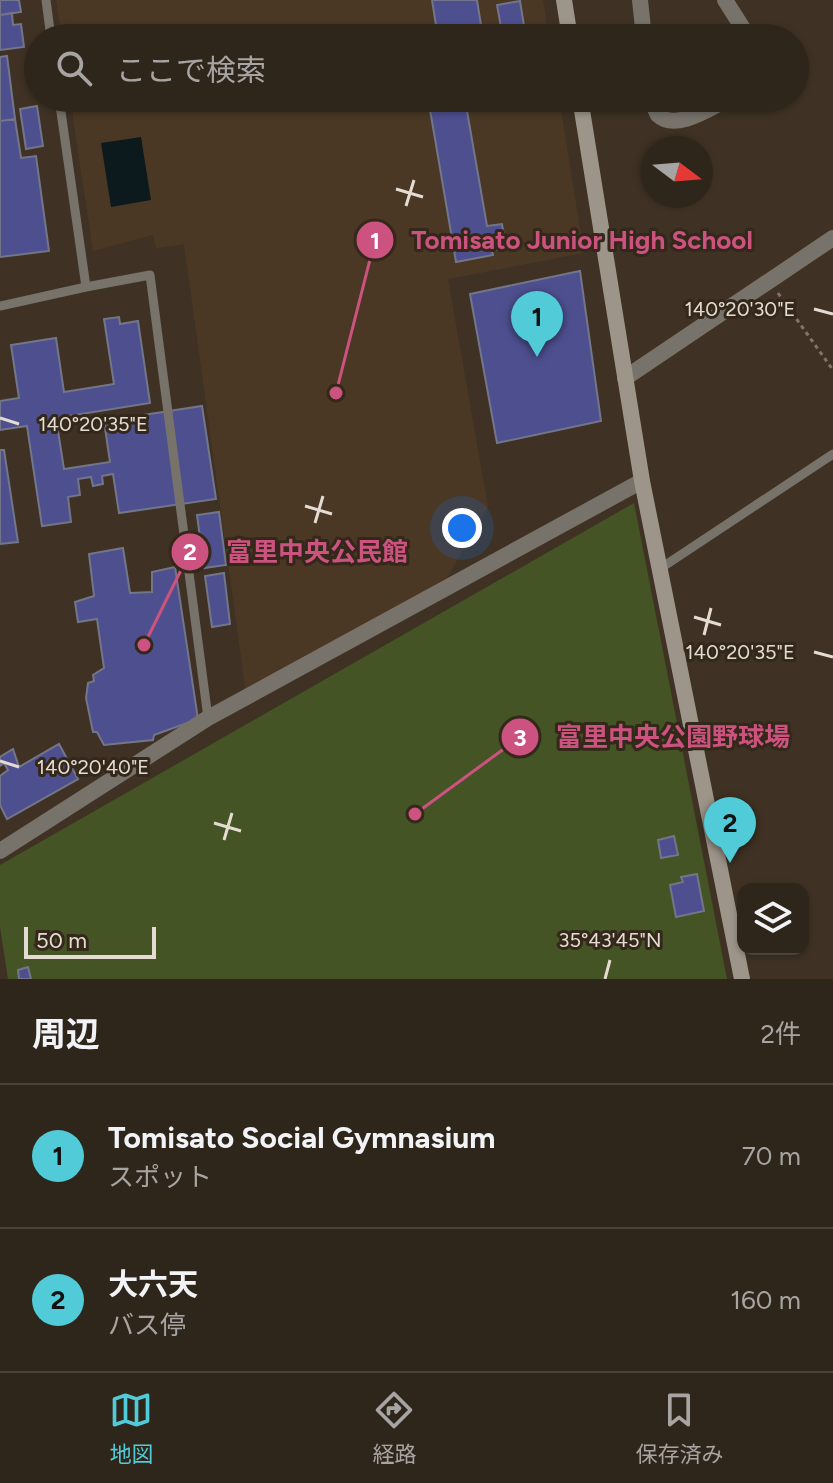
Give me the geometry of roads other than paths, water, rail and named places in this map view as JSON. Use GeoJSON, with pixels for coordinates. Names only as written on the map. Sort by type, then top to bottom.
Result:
{"type":"FeatureCollection","features":[{"type":"Feature","properties":{"kind":"street"},"geometry":{"type":"LineString","coordinates":[[564,0],[568,24]]}},
{"type":"Feature","properties":{"kind":"street"},"geometry":{"type":"LineString","coordinates":[[640,0],[643,24]]}},
{"type":"Feature","properties":{"kind":"street"},"geometry":{"type":"LineString","coordinates":[[725,0],[740,24]]}},
{"type":"Feature","properties":{"kind":"street"},"geometry":{"type":"LineString","coordinates":[[582,112],[642,481],[742,979]]}},
{"type":"Feature","properties":{"kind":"street"},"geometry":{"type":"LineString","coordinates":[[657,112],[671,121],[699,112]]}},
{"type":"Feature","properties":{"kind":"street"},"geometry":{"type":"LineString","coordinates":[[625,378],[833,238]]}},
{"type":"Feature","properties":{"kind":"street"},"geometry":{"type":"LineString","coordinates":[[0,851],[208,718],[642,481]]}},
{"type":"Feature","properties":{"kind":"lane"},"geometry":{"type":"LineString","coordinates":[[46,0],[49,24]]}},
{"type":"Feature","properties":{"kind":"lane"},"geometry":{"type":"LineString","coordinates":[[61,112],[86,287]]}},
{"type":"Feature","properties":{"kind":"lane"},"geometry":{"type":"LineString","coordinates":[[0,306],[150,275],[208,718]]}},
{"type":"Feature","properties":{"kind":"lane"},"geometry":{"type":"LineString","coordinates":[[661,568],[833,454]]}},
{"type":"Feature","properties":{"kind":"place","name":"Tomisato Social Gymnasium"},"geometry":{"type":"Point","coordinates":[537,357]}},
{"type":"Feature","properties":{"kind":"place","name":"Tomisato Junior High School"},"geometry":{"type":"Point","coordinates":[336,393]}},
{"type":"Feature","properties":{"kind":"place","name":"富里中央公民館"},"geometry":{"type":"Point","coordinates":[144,645]}},
{"type":"Feature","properties":{"kind":"place","name":"富里中央公園野球場"},"geometry":{"type":"Point","coordinates":[415,814]}},
{"type":"Feature","properties":{"kind":"place","name":"大六天"},"geometry":{"type":"Point","coordinates":[730,863]}}]}
